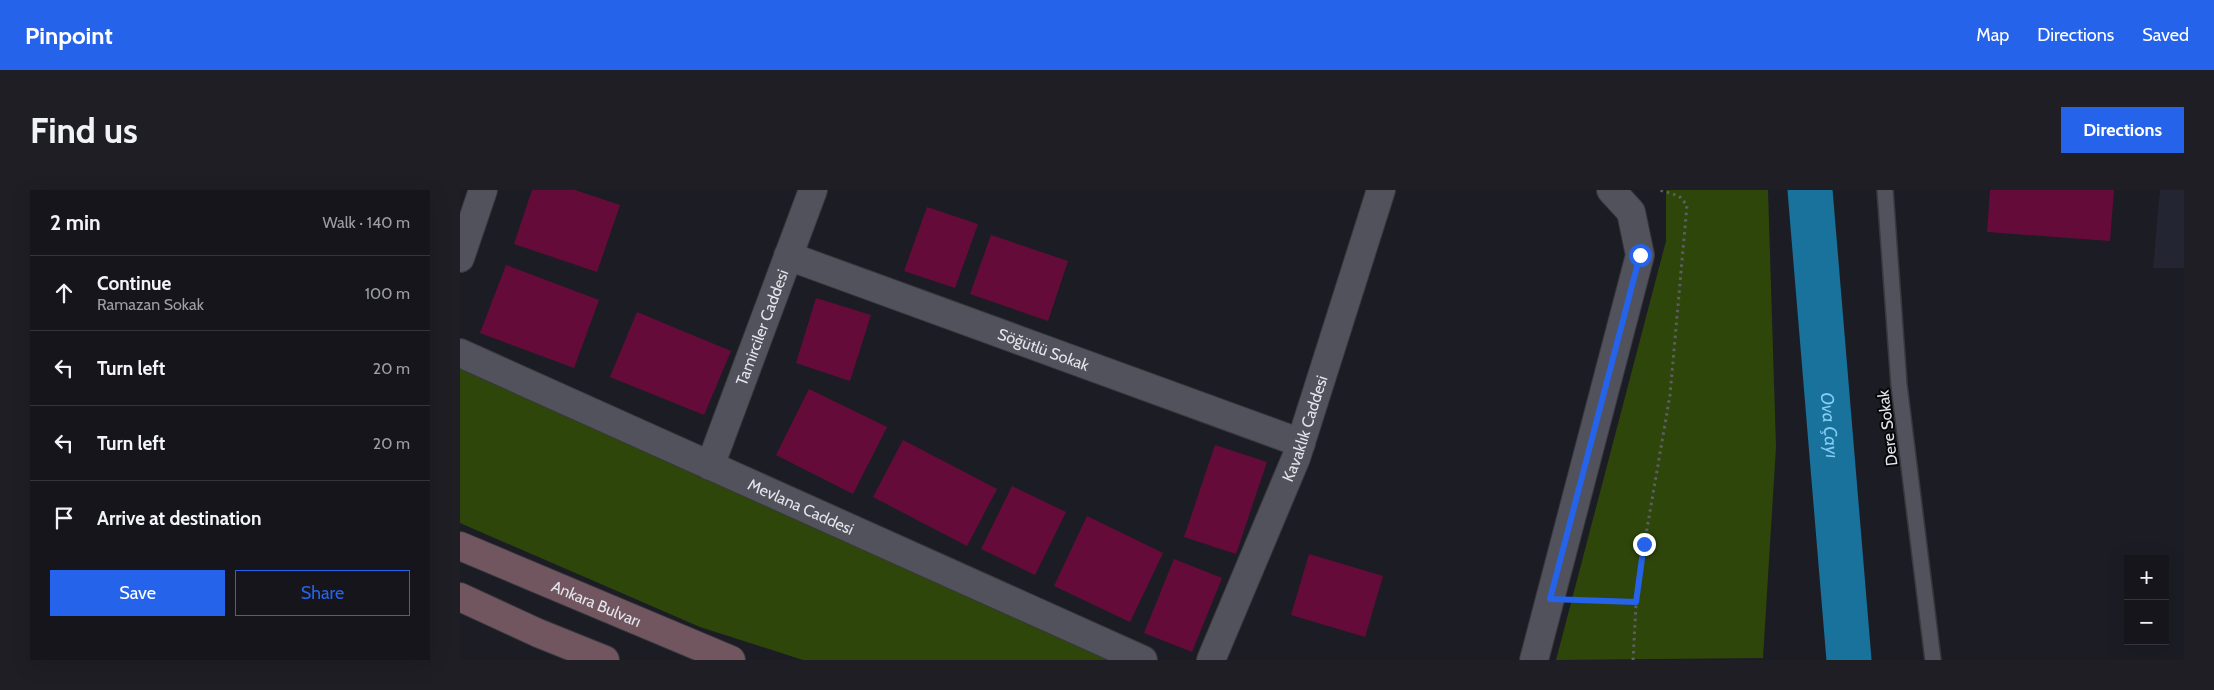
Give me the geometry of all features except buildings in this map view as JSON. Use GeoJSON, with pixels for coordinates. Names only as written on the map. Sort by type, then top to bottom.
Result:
{"type":"FeatureCollection","features":[{"type":"Feature","properties":{"kind":"main road","name":"Ankara Bulvarı"},"geometry":{"type":"LineString","coordinates":[[460,546],[731,660]]}},
{"type":"Feature","properties":{"kind":"main road"},"geometry":{"type":"LineString","coordinates":[[460,597],[538,633],[605,660]]}},
{"type":"Feature","properties":{"kind":"street"},"geometry":{"type":"LineString","coordinates":[[460,258],[483,190]]}},
{"type":"Feature","properties":{"kind":"street","name":"Tamirciler Caddesi"},"geometry":{"type":"LineString","coordinates":[[710,466],[813,190]]}},
{"type":"Feature","properties":{"kind":"street","name":"Kavaklık Caddesi"},"geometry":{"type":"LineString","coordinates":[[1211,660],[1301,443],[1381,190]]}},
{"type":"Feature","properties":{"kind":"street"},"geometry":{"type":"LineString","coordinates":[[1534,660],[1640,255],[1631,212],[1611,190]]}},
{"type":"Feature","properties":{"kind":"street","name":"Söğütlü Sokak"},"geometry":{"type":"LineString","coordinates":[[788,256],[1301,443]]}},
{"type":"Feature","properties":{"kind":"street","name":"Mevlana Caddesi"},"geometry":{"type":"LineString","coordinates":[[460,353],[1143,660]]}},
{"type":"Feature","properties":{"kind":"lane","name":"Dere Sokak"},"geometry":{"type":"LineString","coordinates":[[1885,190],[1899,385],[1933,660]]}},
{"type":"Feature","properties":{"kind":"path"},"geometry":{"type":"LineString","coordinates":[[1633,660],[1636,602],[1670,395],[1687,205],[1679,196],[1660,190]]}},
{"type":"Feature","properties":{"kind":"path"},"geometry":{"type":"LineString","coordinates":[[1678,190],[1679,196]]}},
{"type":"Feature","properties":{"kind":"path"},"geometry":{"type":"LineString","coordinates":[[1550,599],[1636,602]]}},
{"type":"Feature","properties":{"kind":"shaded area"},"geometry":{"type":"Polygon","coordinates":[[[2160,190],[2184,190],[2184,268],[2153,268],[2160,190]]]}},
{"type":"Feature","properties":{"kind":"green space"},"geometry":{"type":"Polygon","coordinates":[[[1666,190],[1768,190],[1776,447],[1763,658],[1556,660],[1666,241],[1666,190]]]}},
{"type":"Feature","properties":{"kind":"green space"},"geometry":{"type":"Polygon","coordinates":[[[460,364],[1115,660],[803,660],[700,627],[460,523],[460,364]]]}},
{"type":"Feature","properties":{"kind":"waterway","name":"Ova Çayı"},"geometry":{"type":"LineString","coordinates":[[1810,190],[1849,660]]}},
{"type":"Feature","properties":{"kind":"route"},"geometry":{"type":"LineString","coordinates":[[1640,255],[1550,599],[1636,602],[1644,544]]}}]}
